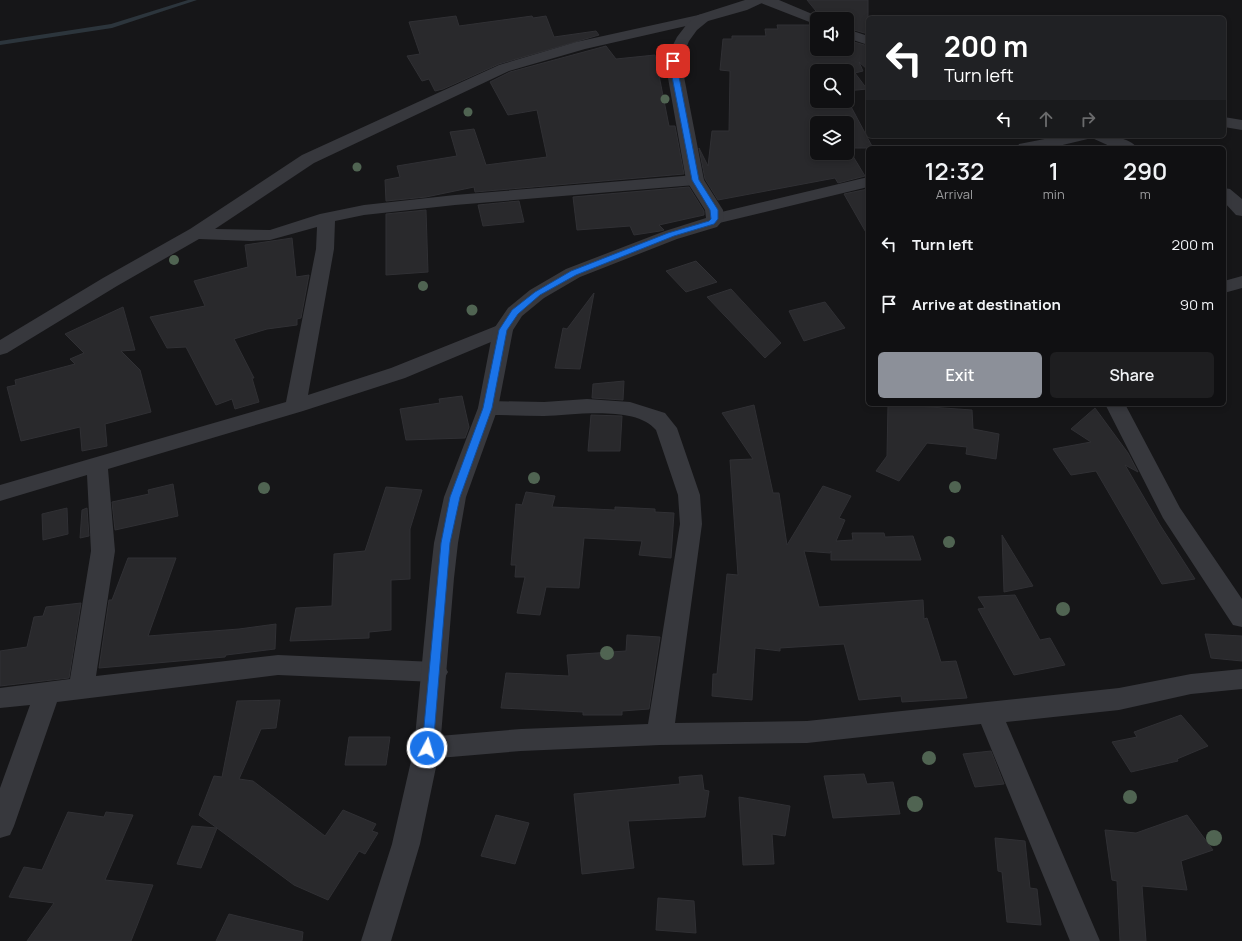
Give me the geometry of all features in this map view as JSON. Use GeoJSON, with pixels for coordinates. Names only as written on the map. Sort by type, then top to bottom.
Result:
{"type":"FeatureCollection","features":[{"type":"Feature","properties":{"kind":"street"},"geometry":{"type":"LineString","coordinates":[[0,349],[110,282],[196,233],[308,159],[477,80],[504,68],[581,45],[703,18],[742,7],[757,0]]}},
{"type":"Feature","properties":{"kind":"street"},"geometry":{"type":"LineString","coordinates":[[766,0],[810,17]]}},
{"type":"Feature","properties":{"kind":"street"},"geometry":{"type":"LineString","coordinates":[[703,18],[692,27],[682,40],[673,61],[695,180],[714,210],[715,219]]}},
{"type":"Feature","properties":{"kind":"street"},"geometry":{"type":"LineString","coordinates":[[854,35],[866,41]]}},
{"type":"Feature","properties":{"kind":"street"},"geometry":{"type":"LineString","coordinates":[[1226,122],[1242,124]]}},
{"type":"Feature","properties":{"kind":"street"},"geometry":{"type":"LineString","coordinates":[[1035,146],[1075,138]]}},
{"type":"Feature","properties":{"kind":"street"},"geometry":{"type":"LineString","coordinates":[[1103,138],[1124,146]]}},
{"type":"Feature","properties":{"kind":"street"},"geometry":{"type":"LineString","coordinates":[[196,233],[251,236],[270,235],[326,218],[364,210],[455,200],[695,180]]}},
{"type":"Feature","properties":{"kind":"street"},"geometry":{"type":"LineString","coordinates":[[376,941],[406,844],[427,748],[435,672],[444,557],[453,504],[488,408],[503,330],[515,312],[537,294],[573,273],[671,235],[711,223],[715,219],[866,182]]}},
{"type":"Feature","properties":{"kind":"street"},"geometry":{"type":"LineString","coordinates":[[1226,196],[1237,204],[1242,211]]}},
{"type":"Feature","properties":{"kind":"street"},"geometry":{"type":"LineString","coordinates":[[296,406],[325,249],[326,218]]}},
{"type":"Feature","properties":{"kind":"street"},"geometry":{"type":"LineString","coordinates":[[1226,286],[1242,282]]}},
{"type":"Feature","properties":{"kind":"street"},"geometry":{"type":"LineString","coordinates":[[0,493],[97,466],[398,374],[503,330]]}},
{"type":"Feature","properties":{"kind":"street"},"geometry":{"type":"LineString","coordinates":[[488,408],[544,409],[587,406],[630,409],[658,418],[666,428],[689,495],[691,524],[660,734]]}},
{"type":"Feature","properties":{"kind":"street"},"geometry":{"type":"LineString","coordinates":[[1116,406],[1171,512],[1242,618]]}},
{"type":"Feature","properties":{"kind":"street"},"geometry":{"type":"LineString","coordinates":[[81,689],[103,551],[97,466]]}},
{"type":"Feature","properties":{"kind":"street"},"geometry":{"type":"LineString","coordinates":[[0,698],[47,694],[278,665],[435,672]]}},
{"type":"Feature","properties":{"kind":"street"},"geometry":{"type":"LineString","coordinates":[[427,748],[521,740],[660,734],[807,732],[1119,699],[1191,684],[1242,679]]}},
{"type":"Feature","properties":{"kind":"street"},"geometry":{"type":"LineString","coordinates":[[0,826],[47,694]]}},
{"type":"Feature","properties":{"kind":"street"},"geometry":{"type":"LineString","coordinates":[[989,713],[1085,941]]}},
{"type":"Feature","properties":{"kind":"building"},"geometry":{"type":"Polygon","coordinates":[[[807,0],[868,0],[866,33],[854,30],[854,12],[817,12],[807,0]]]}},
{"type":"Feature","properties":{"kind":"building"},"geometry":{"type":"Polygon","coordinates":[[[456,16],[459,26],[532,16],[533,18],[546,16],[554,37],[596,31],[599,35],[499,64],[443,89],[435,91],[429,79],[422,81],[407,56],[420,54],[409,22],[456,16]]]}},
{"type":"Feature","properties":{"kind":"building"},"geometry":{"type":"Polygon","coordinates":[[[777,25],[810,25],[810,56],[854,56],[854,42],[866,45],[866,68],[859,62],[863,71],[855,73],[866,89],[854,90],[854,64],[810,64],[810,108],[852,108],[866,135],[866,138],[868,138],[872,146],[866,146],[866,148],[854,148],[854,116],[810,116],[810,160],[854,160],[854,158],[865,176],[838,183],[835,178],[718,200],[705,179],[699,148],[708,166],[712,131],[729,131],[730,71],[720,70],[723,39],[732,39],[732,36],[766,36],[765,29],[778,29],[777,25]]]}},
{"type":"Feature","properties":{"kind":"building"},"geometry":{"type":"Polygon","coordinates":[[[606,46],[616,59],[655,55],[669,126],[675,126],[684,174],[475,192],[474,187],[426,197],[386,201],[385,180],[400,177],[397,166],[457,156],[450,132],[474,129],[486,165],[547,157],[537,110],[508,115],[490,82],[510,72],[606,46]]]}},
{"type":"Feature","properties":{"kind":"building"},"geometry":{"type":"Polygon","coordinates":[[[689,187],[704,211],[704,215],[659,225],[664,230],[634,235],[630,226],[577,230],[573,197],[689,187]]]}},
{"type":"Feature","properties":{"kind":"building"},"geometry":{"type":"Polygon","coordinates":[[[866,189],[866,232],[844,194],[866,189]]]}},
{"type":"Feature","properties":{"kind":"building"},"geometry":{"type":"Polygon","coordinates":[[[519,201],[524,222],[483,226],[478,205],[519,201]]]}},
{"type":"Feature","properties":{"kind":"building"},"geometry":{"type":"Polygon","coordinates":[[[426,210],[428,272],[386,275],[386,214],[426,210]]]}},
{"type":"Feature","properties":{"kind":"building"},"geometry":{"type":"Polygon","coordinates":[[[292,238],[296,277],[309,275],[301,318],[297,319],[297,325],[267,329],[234,339],[254,378],[252,378],[259,402],[235,409],[232,399],[216,405],[186,347],[167,348],[150,317],[205,306],[194,281],[248,267],[245,245],[292,238]]]}},
{"type":"Feature","properties":{"kind":"building"},"geometry":{"type":"Polygon","coordinates":[[[696,261],[717,282],[686,292],[666,271],[696,261]]]}},
{"type":"Feature","properties":{"kind":"building"},"geometry":{"type":"Polygon","coordinates":[[[731,289],[781,343],[765,358],[707,297],[731,289]]]}},
{"type":"Feature","properties":{"kind":"building"},"geometry":{"type":"Polygon","coordinates":[[[594,293],[580,369],[555,368],[563,328],[567,329],[594,293]]]}},
{"type":"Feature","properties":{"kind":"building"},"geometry":{"type":"Polygon","coordinates":[[[825,302],[845,328],[804,341],[789,311],[825,302]]]}},
{"type":"Feature","properties":{"kind":"building"},"geometry":{"type":"Polygon","coordinates":[[[123,307],[135,350],[121,351],[140,370],[151,412],[105,424],[107,446],[82,451],[80,427],[21,441],[7,387],[16,385],[15,380],[75,364],[70,359],[84,353],[65,334],[123,307]]]}},
{"type":"Feature","properties":{"kind":"building"},"geometry":{"type":"Polygon","coordinates":[[[624,381],[623,400],[592,398],[593,384],[624,381]]]}},
{"type":"Feature","properties":{"kind":"building"},"geometry":{"type":"Polygon","coordinates":[[[462,396],[469,427],[465,438],[406,440],[400,409],[440,403],[439,399],[462,396]]]}},
{"type":"Feature","properties":{"kind":"building"},"geometry":{"type":"Polygon","coordinates":[[[754,405],[773,493],[779,493],[787,545],[823,486],[851,496],[839,518],[845,520],[836,541],[853,540],[852,533],[884,533],[885,537],[913,536],[921,560],[831,560],[831,551],[830,553],[804,551],[819,607],[923,600],[924,619],[927,618],[941,662],[956,661],[967,698],[902,702],[901,696],[859,700],[844,644],[780,648],[780,651],[755,648],[752,700],[712,696],[713,674],[717,674],[727,574],[738,575],[730,460],[753,459],[722,413],[754,405]]]}},
{"type":"Feature","properties":{"kind":"building"},"geometry":{"type":"Polygon","coordinates":[[[888,406],[916,406],[972,410],[973,429],[999,434],[996,459],[966,454],[967,447],[927,443],[899,481],[876,471],[887,456],[888,406]]]}},
{"type":"Feature","properties":{"kind":"building"},"geometry":{"type":"Polygon","coordinates":[[[1095,408],[1128,453],[1138,472],[1125,465],[1160,525],[1195,579],[1162,584],[1096,471],[1071,475],[1053,449],[1091,442],[1071,429],[1095,408]]]}},
{"type":"Feature","properties":{"kind":"building"},"geometry":{"type":"Polygon","coordinates":[[[591,415],[622,416],[620,451],[588,451],[591,415]]]}},
{"type":"Feature","properties":{"kind":"building"},"geometry":{"type":"Polygon","coordinates":[[[173,484],[178,516],[115,530],[112,502],[149,494],[148,490],[173,484]]]}},
{"type":"Feature","properties":{"kind":"building"},"geometry":{"type":"Polygon","coordinates":[[[386,487],[422,490],[410,529],[410,579],[391,580],[391,630],[369,632],[369,638],[290,641],[296,608],[332,606],[334,554],[365,551],[386,487]]]}},
{"type":"Feature","properties":{"kind":"building"},"geometry":{"type":"Polygon","coordinates":[[[526,492],[555,496],[552,507],[615,510],[615,507],[655,509],[655,512],[674,513],[671,558],[639,555],[642,541],[584,538],[579,588],[546,587],[540,615],[517,613],[525,577],[515,577],[516,565],[511,565],[516,504],[522,505],[526,492]]]}},
{"type":"Feature","properties":{"kind":"building"},"geometry":{"type":"Polygon","coordinates":[[[67,508],[68,534],[43,540],[42,514],[67,508]]]}},
{"type":"Feature","properties":{"kind":"building"},"geometry":{"type":"Polygon","coordinates":[[[87,508],[89,536],[80,538],[82,510],[87,508]]]}},
{"type":"Feature","properties":{"kind":"building"},"geometry":{"type":"Polygon","coordinates":[[[1002,535],[1033,586],[1004,592],[1002,535]]]}},
{"type":"Feature","properties":{"kind":"building"},"geometry":{"type":"Polygon","coordinates":[[[128,558],[176,558],[148,636],[239,629],[276,624],[275,649],[226,655],[225,657],[99,668],[109,600],[112,600],[128,558]]]}},
{"type":"Feature","properties":{"kind":"building"},"geometry":{"type":"Polygon","coordinates":[[[1015,595],[1040,640],[1050,638],[1065,665],[1014,675],[978,609],[985,608],[978,597],[1015,595]]]}},
{"type":"Feature","properties":{"kind":"building"},"geometry":{"type":"Polygon","coordinates":[[[81,603],[69,678],[0,686],[0,651],[27,647],[34,617],[43,616],[46,607],[81,603]]]}},
{"type":"Feature","properties":{"kind":"building"},"geometry":{"type":"Polygon","coordinates":[[[1205,634],[1242,636],[1242,661],[1211,658],[1205,634]]]}},
{"type":"Feature","properties":{"kind":"building"},"geometry":{"type":"Polygon","coordinates":[[[627,635],[660,637],[649,709],[622,711],[622,715],[583,715],[583,712],[501,708],[506,673],[569,676],[567,655],[626,651],[627,635]]]}},
{"type":"Feature","properties":{"kind":"building"},"geometry":{"type":"Polygon","coordinates":[[[280,700],[276,728],[261,729],[239,779],[253,781],[325,836],[343,810],[376,824],[372,831],[378,833],[365,854],[359,851],[328,900],[294,885],[199,815],[214,776],[222,777],[237,701],[280,700]]]}},
{"type":"Feature","properties":{"kind":"building"},"geometry":{"type":"Polygon","coordinates":[[[1181,715],[1208,746],[1177,759],[1178,761],[1131,772],[1112,742],[1137,737],[1134,732],[1181,715]]]}},
{"type":"Feature","properties":{"kind":"building"},"geometry":{"type":"Polygon","coordinates":[[[349,737],[390,737],[386,765],[345,765],[349,737]]]}},
{"type":"Feature","properties":{"kind":"building"},"geometry":{"type":"Polygon","coordinates":[[[991,751],[1004,784],[975,787],[963,754],[991,751]]]}},
{"type":"Feature","properties":{"kind":"building"},"geometry":{"type":"Polygon","coordinates":[[[864,774],[867,784],[893,782],[900,814],[833,818],[824,776],[864,774]]]}},
{"type":"Feature","properties":{"kind":"building"},"geometry":{"type":"Polygon","coordinates":[[[702,775],[704,790],[709,791],[705,817],[628,821],[634,868],[582,874],[574,794],[680,784],[679,777],[702,775]]]}},
{"type":"Feature","properties":{"kind":"building"},"geometry":{"type":"Polygon","coordinates":[[[739,797],[790,806],[785,836],[772,834],[774,864],[743,865],[739,797]]]}},
{"type":"Feature","properties":{"kind":"building"},"geometry":{"type":"Polygon","coordinates":[[[68,812],[104,817],[106,812],[133,815],[105,880],[153,885],[131,941],[27,941],[54,903],[9,897],[24,867],[42,870],[68,812]]]}},
{"type":"Feature","properties":{"kind":"building"},"geometry":{"type":"Polygon","coordinates":[[[496,815],[529,823],[515,864],[481,856],[496,815]]]}},
{"type":"Feature","properties":{"kind":"building"},"geometry":{"type":"Polygon","coordinates":[[[1187,815],[1213,850],[1181,861],[1187,890],[1142,886],[1146,941],[1120,941],[1117,881],[1112,880],[1105,830],[1136,833],[1187,815]]]}},
{"type":"Feature","properties":{"kind":"building"},"geometry":{"type":"Polygon","coordinates":[[[192,826],[217,828],[201,868],[177,864],[192,826]]]}},
{"type":"Feature","properties":{"kind":"building"},"geometry":{"type":"Polygon","coordinates":[[[995,838],[1025,841],[1030,888],[1037,889],[1041,925],[1007,922],[1002,872],[998,871],[995,838]]]}},
{"type":"Feature","properties":{"kind":"building"},"geometry":{"type":"Polygon","coordinates":[[[658,898],[694,901],[696,933],[656,930],[658,898]]]}},
{"type":"Feature","properties":{"kind":"building"},"geometry":{"type":"Polygon","coordinates":[[[229,914],[303,932],[302,941],[216,941],[229,914]]]}},
{"type":"Feature","properties":{"kind":"waterway"},"geometry":{"type":"LineString","coordinates":[[0,43],[112,26],[194,0]]}},
{"type":"Feature","properties":{"kind":"route"},"geometry":{"type":"LineString","coordinates":[[427,748],[446,543],[455,497],[488,408],[503,330],[515,312],[537,294],[573,273],[671,235],[711,223],[715,219],[714,210],[695,180],[688,151],[673,61]]}}]}
